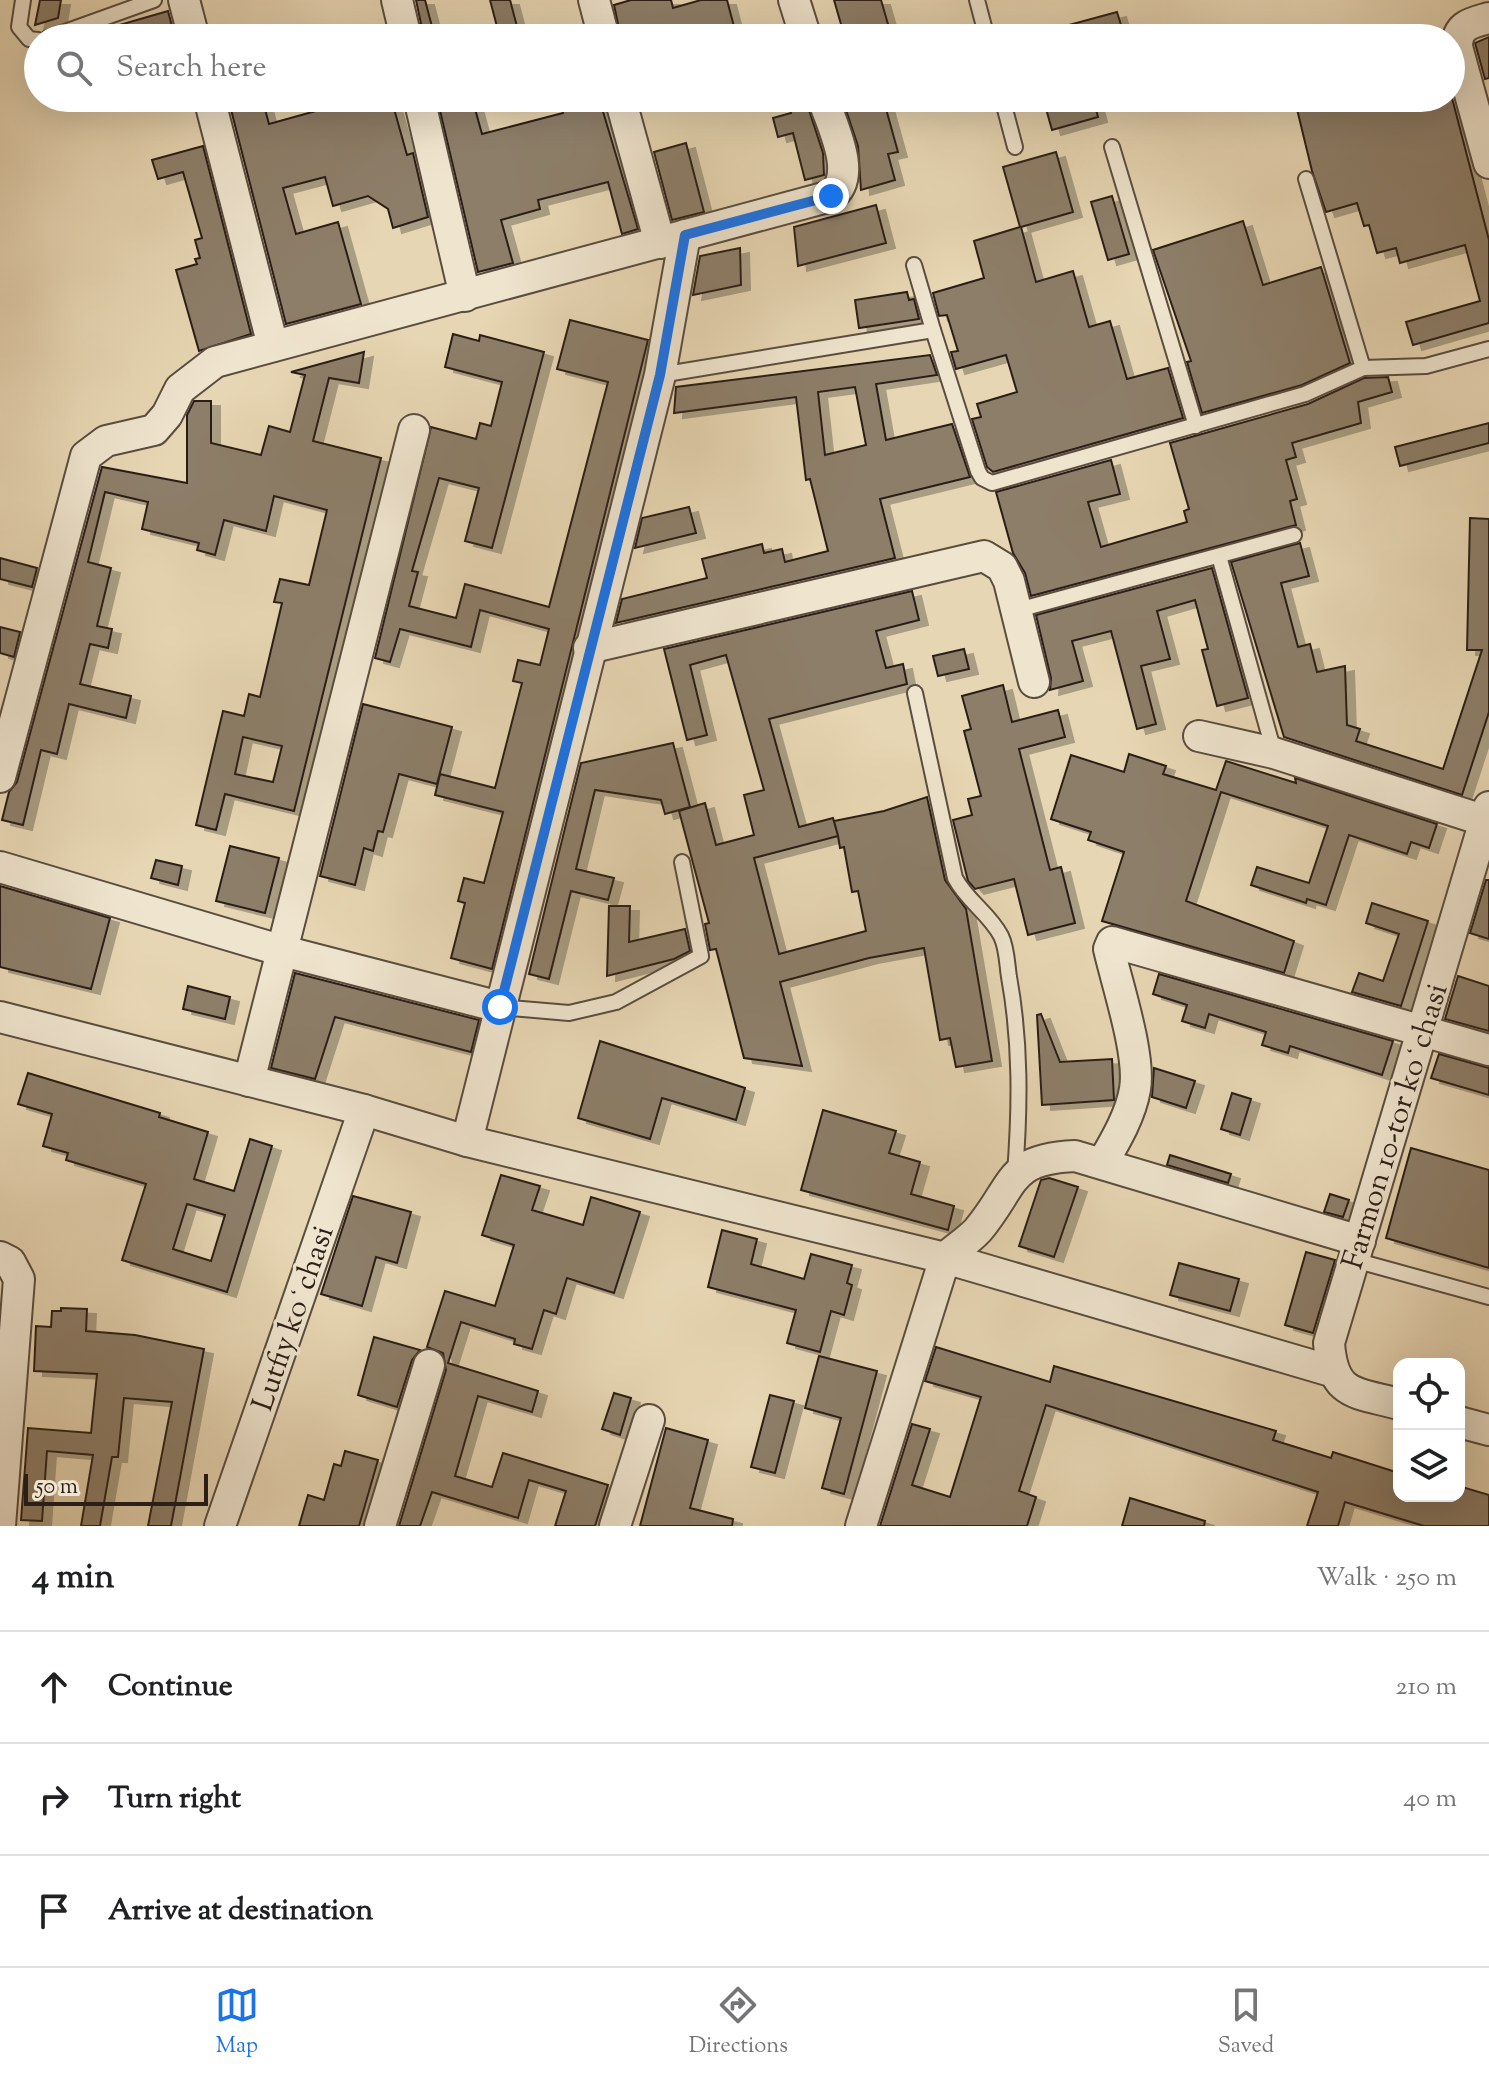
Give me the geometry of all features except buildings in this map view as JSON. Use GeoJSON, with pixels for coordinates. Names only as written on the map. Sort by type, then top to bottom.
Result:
{"type":"FeatureCollection","features":[{"type":"Feature","properties":{"kind":"street"},"geometry":{"type":"LineString","coordinates":[[184,0],[190,24]]}},
{"type":"Feature","properties":{"kind":"street"},"geometry":{"type":"LineString","coordinates":[[397,0],[403,24]]}},
{"type":"Feature","properties":{"kind":"street"},"geometry":{"type":"LineString","coordinates":[[594,0],[600,24]]}},
{"type":"Feature","properties":{"kind":"street"},"geometry":{"type":"LineString","coordinates":[[794,0],[802,24]]}},
{"type":"Feature","properties":{"kind":"street"},"geometry":{"type":"LineString","coordinates":[[1465,25],[1489,18]]}},
{"type":"Feature","properties":{"kind":"street"},"geometry":{"type":"LineString","coordinates":[[1465,76],[1489,163]]}},
{"type":"Feature","properties":{"kind":"street"},"geometry":{"type":"LineString","coordinates":[[213,112],[273,346]]}},
{"type":"Feature","properties":{"kind":"street"},"geometry":{"type":"LineString","coordinates":[[422,112],[465,296]]}},
{"type":"Feature","properties":{"kind":"street"},"geometry":{"type":"LineString","coordinates":[[467,1141],[660,375],[673,239],[625,112]]}},
{"type":"Feature","properties":{"kind":"street"},"geometry":{"type":"LineString","coordinates":[[0,777],[86,456],[106,441],[154,430],[167,415],[180,389],[196,373],[215,362],[673,239],[837,191],[844,171],[827,112]]}},
{"type":"Feature","properties":{"kind":"street"},"geometry":{"type":"LineString","coordinates":[[249,1081],[414,430]]}},
{"type":"Feature","properties":{"kind":"street"},"geometry":{"type":"LineString","coordinates":[[589,648],[969,557],[984,556],[1002,567],[1018,610],[1034,682]]}},
{"type":"Feature","properties":{"kind":"street"},"geometry":{"type":"LineString","coordinates":[[1199,736],[1274,753],[1488,817]]}},
{"type":"Feature","properties":{"kind":"street","name":"Farmon 10-tor koʻchasi"},"geometry":{"type":"LineString","coordinates":[[1331,1371],[1329,1343],[1488,817]]}},
{"type":"Feature","properties":{"kind":"street"},"geometry":{"type":"LineString","coordinates":[[0,867],[283,951],[500,1007]]}},
{"type":"Feature","properties":{"kind":"street"},"geometry":{"type":"LineString","coordinates":[[1103,1162],[1119,1136],[1136,1088],[1134,1059],[1109,949],[1112,942],[1489,1050]]}},
{"type":"Feature","properties":{"kind":"street"},"geometry":{"type":"LineString","coordinates":[[0,1017],[364,1110],[467,1141],[945,1258],[1331,1371],[1346,1389],[1393,1402]]}},
{"type":"Feature","properties":{"kind":"street","name":"Lutfiy koʻchasi"},"geometry":{"type":"LineString","coordinates":[[220,1526],[364,1110]]}},
{"type":"Feature","properties":{"kind":"street"},"geometry":{"type":"LineString","coordinates":[[861,1526],[945,1258],[977,1231],[1015,1174],[1030,1163],[1051,1157],[1075,1156],[1103,1162],[1357,1250]]}},
{"type":"Feature","properties":{"kind":"street"},"geometry":{"type":"LineString","coordinates":[[0,1257],[10,1262],[19,1279],[0,1526]]}},
{"type":"Feature","properties":{"kind":"street"},"geometry":{"type":"LineString","coordinates":[[380,1526],[429,1365]]}},
{"type":"Feature","properties":{"kind":"street"},"geometry":{"type":"LineString","coordinates":[[615,1526],[649,1420]]}},
{"type":"Feature","properties":{"kind":"street"},"geometry":{"type":"LineString","coordinates":[[1465,1424],[1489,1430]]}},
{"type":"Feature","properties":{"kind":"lane"},"geometry":{"type":"LineString","coordinates":[[23,0],[19,27],[24,33]]}},
{"type":"Feature","properties":{"kind":"lane"},"geometry":{"type":"LineString","coordinates":[[87,24],[154,0]]}},
{"type":"Feature","properties":{"kind":"lane"},"geometry":{"type":"LineString","coordinates":[[977,0],[983,24]]}},
{"type":"Feature","properties":{"kind":"lane"},"geometry":{"type":"LineString","coordinates":[[1006,112],[1015,147]]}},
{"type":"Feature","properties":{"kind":"lane"},"geometry":{"type":"LineString","coordinates":[[1112,147],[1196,426]]}},
{"type":"Feature","properties":{"kind":"lane"},"geometry":{"type":"LineString","coordinates":[[1306,179],[1363,368]]}},
{"type":"Feature","properties":{"kind":"lane"},"geometry":{"type":"LineString","coordinates":[[914,265],[978,471],[982,478],[992,483],[1305,394],[1363,368],[1426,366],[1489,349]]}},
{"type":"Feature","properties":{"kind":"lane"},"geometry":{"type":"LineString","coordinates":[[660,375],[933,330]]}},
{"type":"Feature","properties":{"kind":"lane"},"geometry":{"type":"LineString","coordinates":[[1018,610],[1294,535]]}},
{"type":"Feature","properties":{"kind":"lane"},"geometry":{"type":"LineString","coordinates":[[1219,556],[1274,753]]}},
{"type":"Feature","properties":{"kind":"lane"},"geometry":{"type":"LineString","coordinates":[[915,693],[955,878],[964,896],[994,924],[1003,939],[1015,1009],[1021,1096],[1015,1174]]}},
{"type":"Feature","properties":{"kind":"lane"},"geometry":{"type":"LineString","coordinates":[[500,1007],[569,1013],[616,1002],[701,956],[682,862]]}},
{"type":"Feature","properties":{"kind":"lane"},"geometry":{"type":"LineString","coordinates":[[1357,1250],[1489,1297]]}},
{"type":"Feature","properties":{"kind":"route"},"geometry":{"type":"LineString","coordinates":[[500,1007],[660,375],[685,235],[831,196]]}}]}
